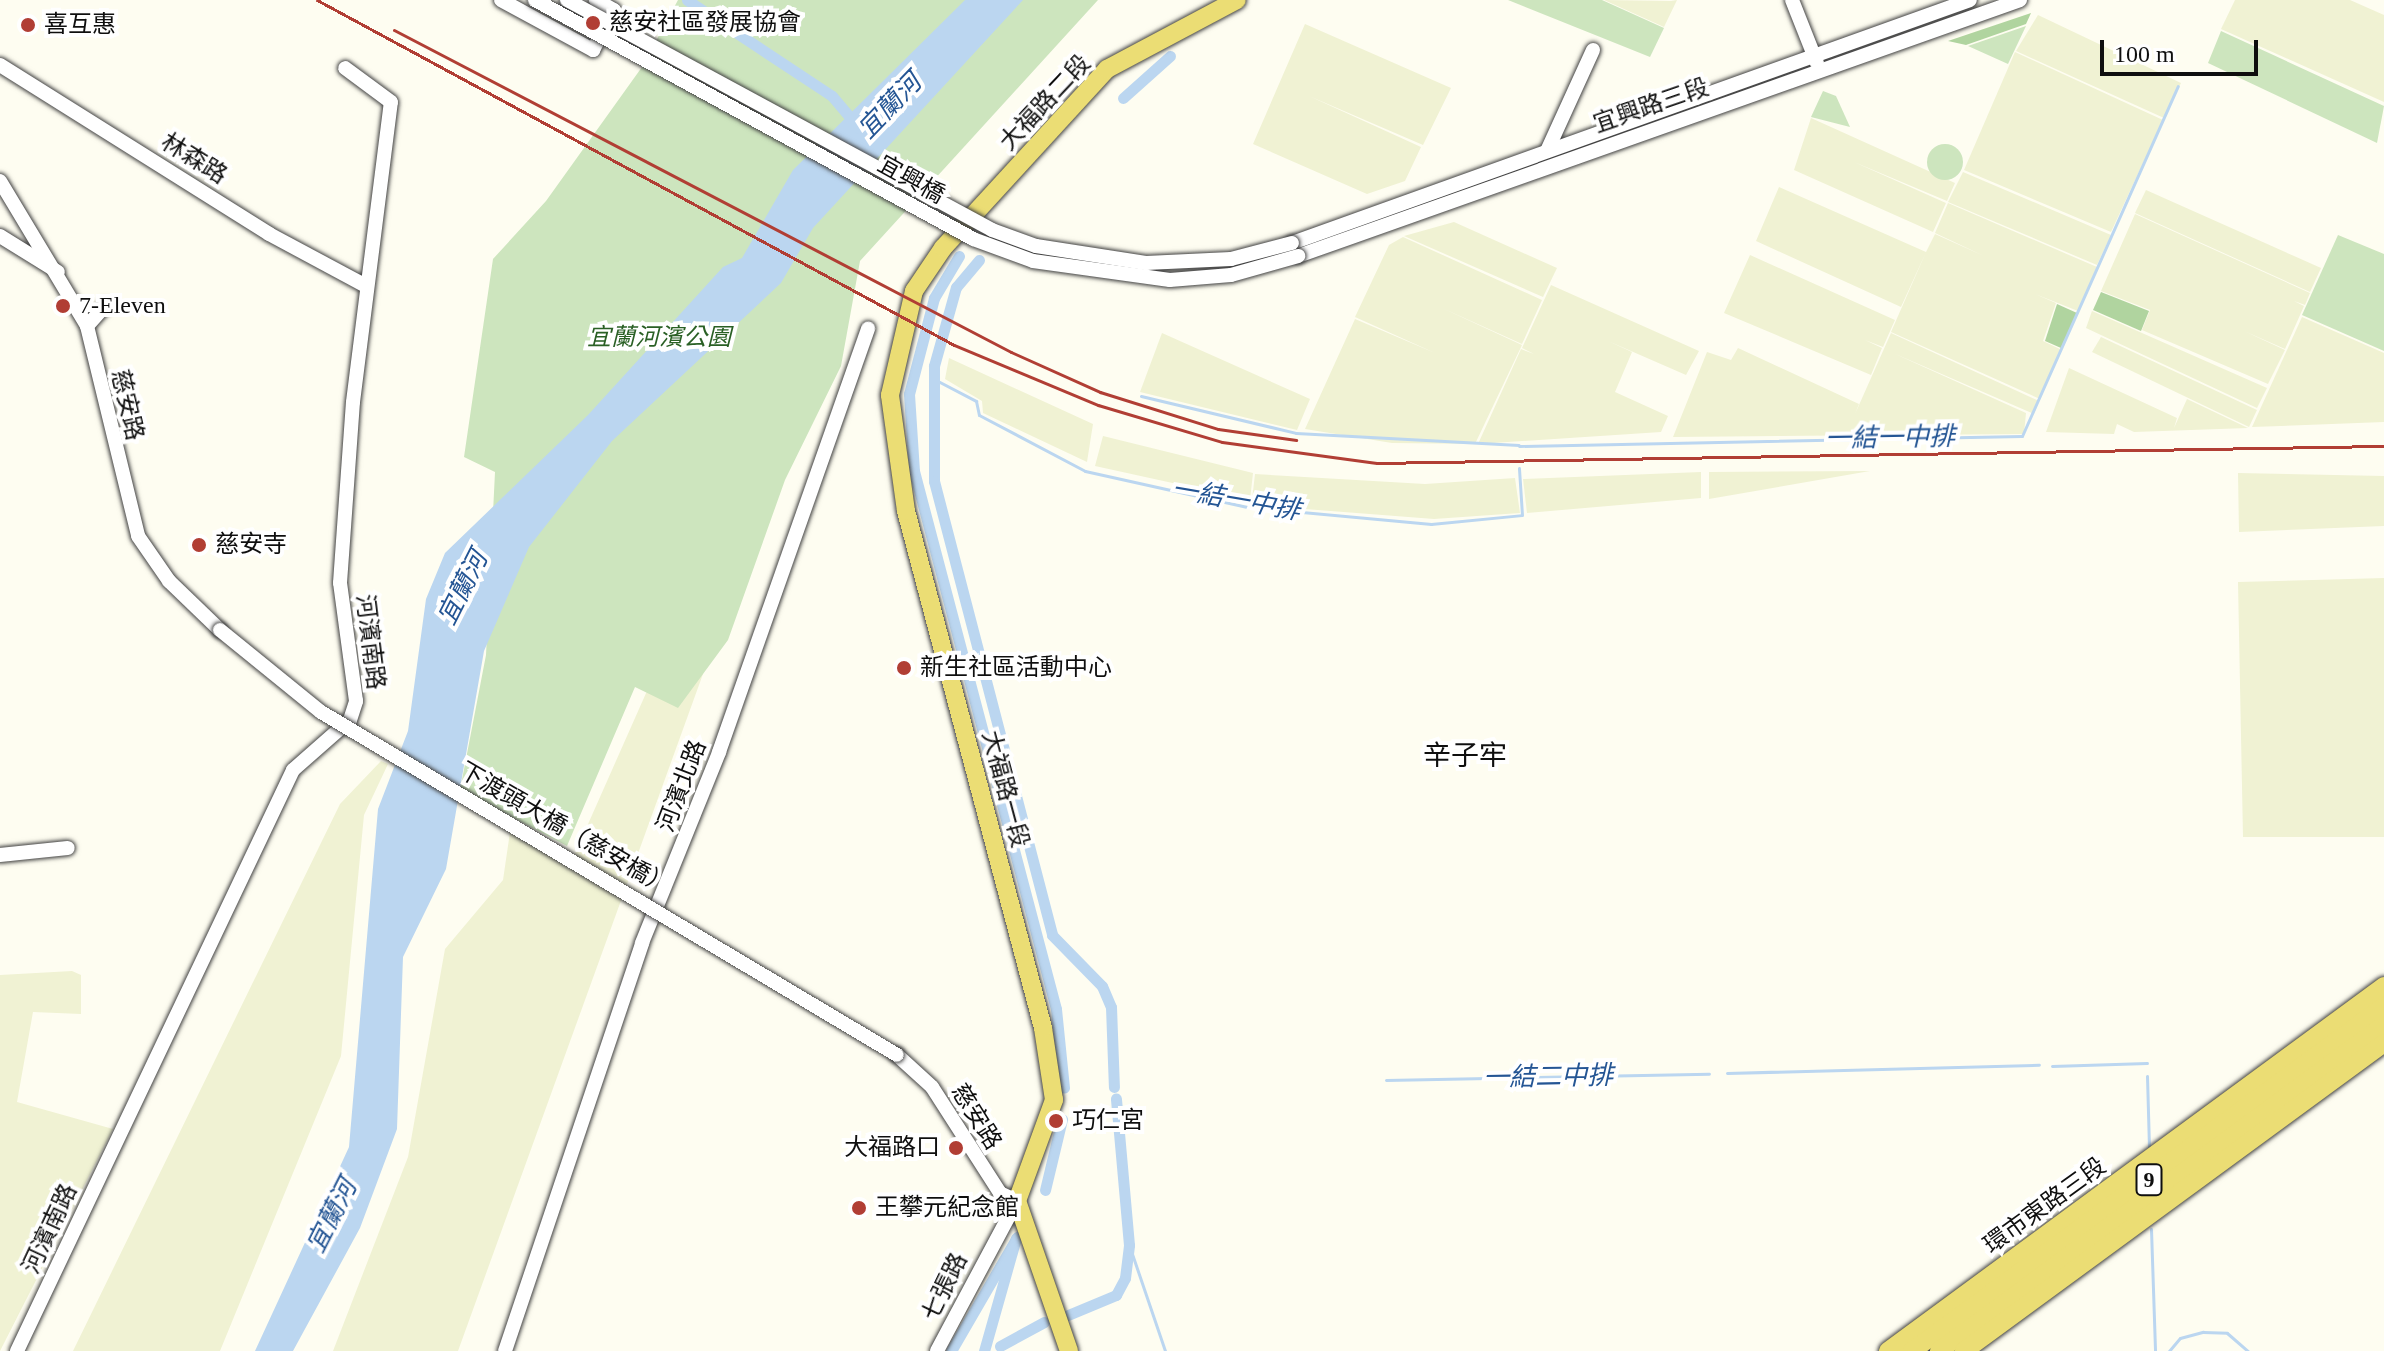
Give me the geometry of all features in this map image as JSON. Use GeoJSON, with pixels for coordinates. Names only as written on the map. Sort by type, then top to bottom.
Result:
{"type":"FeatureCollection","features":[{"type":"Feature","properties":{"kind":"main road","name":"大福路二段"},"geometry":{"type":"LineString","coordinates":[[950,241],[1107,69],[1237,0]]}},
{"type":"Feature","properties":{"kind":"main road","name":"大福路一段"},"geometry":{"type":"LineString","coordinates":[[950,241],[905,317],[890,395],[892,440],[1050,1065],[1054,1100],[1017,1201]]}},
{"type":"Feature","properties":{"kind":"main road","name":"環市東路三段"},"geometry":{"type":"LineString","coordinates":[[1888,1351],[2384,986]]}},
{"type":"Feature","properties":{"kind":"main road","name":"環市東路三段"},"geometry":{"type":"LineString","coordinates":[[1912,1351],[2384,1006]]}},
{"type":"Feature","properties":{"kind":"main road","name":"9"},"geometry":{"type":"LineString","coordinates":[[1939,1351],[2384,1025]]}},
{"type":"Feature","properties":{"kind":"main road","name":"9"},"geometry":{"type":"LineString","coordinates":[[1964,1351],[2384,1043]]}},
{"type":"Feature","properties":{"kind":"main road"},"geometry":{"type":"LineString","coordinates":[[1017,1201],[1069,1351]]}},
{"type":"Feature","properties":{"kind":"street"},"geometry":{"type":"LineString","coordinates":[[501,0],[593,50],[614,10],[595,0],[573,39]]}},
{"type":"Feature","properties":{"kind":"street","name":"宜興橋"},"geometry":{"type":"LineString","coordinates":[[535,0],[963,233],[1033,261],[1170,280],[1231,275],[1295,250]]}},
{"type":"Feature","properties":{"kind":"street","name":"宜興橋"},"geometry":{"type":"LineString","coordinates":[[567,0],[992,230],[1036,246],[1146,263],[1231,259],[1295,250]]}},
{"type":"Feature","properties":{"kind":"street"},"geometry":{"type":"LineString","coordinates":[[1792,0],[1817,54],[1817,72]]}},
{"type":"Feature","properties":{"kind":"street","name":"宜興路三段"},"geometry":{"type":"LineString","coordinates":[[1295,250],[1547,148],[1970,0]]}},
{"type":"Feature","properties":{"kind":"street","name":"宜興路三段"},"geometry":{"type":"LineString","coordinates":[[1295,250],[2020,0]]}},
{"type":"Feature","properties":{"kind":"street"},"geometry":{"type":"LineString","coordinates":[[1547,165],[1547,148],[1593,50]]}},
{"type":"Feature","properties":{"kind":"street","name":"林森路"},"geometry":{"type":"LineString","coordinates":[[0,65],[269,234],[366,286]]}},
{"type":"Feature","properties":{"kind":"street","name":"河濱南路"},"geometry":{"type":"LineString","coordinates":[[17,1351],[293,770],[350,720],[356,701],[340,583],[366,286],[391,102],[345,68]]}},
{"type":"Feature","properties":{"kind":"street","name":"慈安路"},"geometry":{"type":"LineString","coordinates":[[0,181],[58,272],[87,326],[138,536],[169,581],[220,630]]}},
{"type":"Feature","properties":{"kind":"street"},"geometry":{"type":"LineString","coordinates":[[0,236],[58,272]]}},
{"type":"Feature","properties":{"kind":"street"},"geometry":{"type":"LineString","coordinates":[[87,326],[105,306]]}},
{"type":"Feature","properties":{"kind":"street","name":"河濱北路"},"geometry":{"type":"LineString","coordinates":[[505,1351],[642,943],[719,752],[868,328]]}},
{"type":"Feature","properties":{"kind":"street","name":"下渡頭大橋（慈安橋）"},"geometry":{"type":"LineString","coordinates":[[220,630],[321,712],[897,1055]]}},
{"type":"Feature","properties":{"kind":"street"},"geometry":{"type":"LineString","coordinates":[[0,855],[68,848]]}},
{"type":"Feature","properties":{"kind":"street","name":"慈安路"},"geometry":{"type":"LineString","coordinates":[[897,1055],[932,1087],[1000,1193],[1017,1201]]}},
{"type":"Feature","properties":{"kind":"street","name":"七張路"},"geometry":{"type":"LineString","coordinates":[[937,1351],[1017,1201]]}},
{"type":"Feature","properties":{"kind":"green space","name":"宜蘭河濱公園"},"geometry":{"type":"Polygon","coordinates":[[[678,0],[1098,0],[860,261],[841,366],[785,480],[728,640],[678,708],[635,687],[567,846],[460,790],[486,655],[495,472],[464,457],[493,259],[546,201],[642,67],[678,0]]]}},
{"type":"Feature","properties":{"kind":"green space"},"geometry":{"type":"Polygon","coordinates":[[[1508,0],[1602,0],[1664,28],[1650,57],[1508,0]]]}},
{"type":"Feature","properties":{"kind":"green space"},"geometry":{"type":"Polygon","coordinates":[[[1604,0],[1671,1],[1677,0],[1664,27],[1604,0]]]}},
{"type":"Feature","properties":{"kind":"green space"},"geometry":{"type":"Polygon","coordinates":[[[2235,0],[2350,0],[2384,15],[2384,102],[2221,29],[2235,0]]]}},
{"type":"Feature","properties":{"kind":"green space"},"geometry":{"type":"Polygon","coordinates":[[[2031,13],[2026,24],[1966,45],[1948,41],[2031,13]]]}},
{"type":"Feature","properties":{"kind":"green space"},"geometry":{"type":"Polygon","coordinates":[[[2038,15],[2181,83],[2164,118],[2016,51],[2038,15]]]}},
{"type":"Feature","properties":{"kind":"green space"},"geometry":{"type":"Polygon","coordinates":[[[1305,24],[1451,88],[1423,145],[1309,96],[1421,147],[1405,181],[1367,194],[1253,144],[1305,24]]]}},
{"type":"Feature","properties":{"kind":"green space"},"geometry":{"type":"Polygon","coordinates":[[[2026,26],[2008,64],[1968,46],[2026,26]]]}},
{"type":"Feature","properties":{"kind":"green space"},"geometry":{"type":"Polygon","coordinates":[[[2221,31],[2384,106],[2377,143],[2208,63],[2221,31]]]}},
{"type":"Feature","properties":{"kind":"green space"},"geometry":{"type":"Polygon","coordinates":[[[2015,52],[2163,120],[2111,232],[1964,170],[2015,52]]]}},
{"type":"Feature","properties":{"kind":"green space"},"geometry":{"type":"Polygon","coordinates":[[[1823,91],[1836,96],[1850,127],[1811,117],[1823,91]]]}},
{"type":"Feature","properties":{"kind":"green space"},"geometry":{"type":"Polygon","coordinates":[[[1811,118],[1955,183],[1947,201],[1854,162],[1946,203],[1933,232],[1794,170],[1811,118]]]}},
{"type":"Feature","properties":{"kind":"green space"},"geometry":{"type":"Polygon","coordinates":[[[1945,144],[1957,150],[1963,162],[1957,174],[1945,180],[1933,174],[1927,162],[1933,150],[1945,144]]]}},
{"type":"Feature","properties":{"kind":"green space"},"geometry":{"type":"Polygon","coordinates":[[[1963,172],[2111,235],[2097,265],[1948,202],[1963,172]]]}},
{"type":"Feature","properties":{"kind":"green space"},"geometry":{"type":"Polygon","coordinates":[[[1779,187],[1926,252],[1901,307],[1756,241],[1779,187]]]}},
{"type":"Feature","properties":{"kind":"green space"},"geometry":{"type":"Polygon","coordinates":[[[2146,190],[2321,268],[2310,292],[2135,213],[2146,190]]]}},
{"type":"Feature","properties":{"kind":"green space"},"geometry":{"type":"Polygon","coordinates":[[[1948,203],[2097,267],[2078,311],[2035,294],[2056,303],[2043,341],[2062,350],[2040,399],[1891,332],[1935,234],[1984,256],[1935,233],[1948,203]]]}},
{"type":"Feature","properties":{"kind":"green space"},"geometry":{"type":"Polygon","coordinates":[[[2135,214],[2310,293],[2305,305],[2294,301],[2304,306],[2285,349],[2244,331],[2285,350],[2268,384],[2142,330],[2150,310],[2101,291],[2135,214]]]}},
{"type":"Feature","properties":{"kind":"green space"},"geometry":{"type":"Polygon","coordinates":[[[1454,222],[1557,268],[1543,297],[1404,236],[1454,222]]]}},
{"type":"Feature","properties":{"kind":"green space"},"geometry":{"type":"Polygon","coordinates":[[[2338,235],[2384,254],[2384,351],[2302,315],[2338,235]]]}},
{"type":"Feature","properties":{"kind":"green space"},"geometry":{"type":"Polygon","coordinates":[[[1403,237],[1542,300],[1522,344],[1442,308],[1522,345],[1475,444],[1392,443],[1305,429],[1355,319],[1435,353],[1355,317],[1389,245],[1403,237]]]}},
{"type":"Feature","properties":{"kind":"green space"},"geometry":{"type":"Polygon","coordinates":[[[1750,255],[1895,320],[1883,347],[1865,340],[1882,348],[1871,375],[1724,313],[1750,255]]]}},
{"type":"Feature","properties":{"kind":"green space"},"geometry":{"type":"Polygon","coordinates":[[[1551,285],[1699,351],[1686,375],[1608,341],[1632,352],[1615,392],[1668,416],[1661,432],[1478,444],[1521,349],[1534,354],[1522,348],[1551,285]]]}},
{"type":"Feature","properties":{"kind":"green space"},"geometry":{"type":"Polygon","coordinates":[[[2101,292],[2149,311],[2141,331],[2093,310],[2101,292]]]}},
{"type":"Feature","properties":{"kind":"green space"},"geometry":{"type":"Polygon","coordinates":[[[2057,304],[2077,313],[2061,348],[2045,341],[2057,304]]]}},
{"type":"Feature","properties":{"kind":"green space"},"geometry":{"type":"Polygon","coordinates":[[[2092,311],[2267,388],[2257,408],[2086,328],[2092,311]]]}},
{"type":"Feature","properties":{"kind":"green space"},"geometry":{"type":"Polygon","coordinates":[[[2302,317],[2384,353],[2384,422],[2252,427],[2302,317]]]}},
{"type":"Feature","properties":{"kind":"green space"},"geometry":{"type":"Polygon","coordinates":[[[1162,333],[1310,399],[1297,430],[1140,392],[1162,333]]]}},
{"type":"Feature","properties":{"kind":"green space"},"geometry":{"type":"Polygon","coordinates":[[[1891,333],[2039,401],[2034,414],[1893,353],[2026,413],[2024,434],[1673,437],[1707,352],[1731,360],[1738,348],[1859,404],[1855,414],[1891,333]]]}},
{"type":"Feature","properties":{"kind":"green space"},"geometry":{"type":"Polygon","coordinates":[[[2101,337],[2257,410],[2249,427],[2092,352],[2101,337]]]}},
{"type":"Feature","properties":{"kind":"green space"},"geometry":{"type":"Polygon","coordinates":[[[949,358],[1093,424],[1087,462],[983,413],[982,401],[945,379],[949,358]]]}},
{"type":"Feature","properties":{"kind":"green space"},"geometry":{"type":"Polygon","coordinates":[[[2069,368],[2177,418],[2174,428],[2187,399],[2248,428],[2134,432],[2117,424],[2114,434],[2046,432],[2069,368]]]}},
{"type":"Feature","properties":{"kind":"green space"},"geometry":{"type":"Polygon","coordinates":[[[1103,436],[1253,473],[1250,500],[1095,466],[1103,436]]]}},
{"type":"Feature","properties":{"kind":"green space"},"geometry":{"type":"Polygon","coordinates":[[[1870,471],[1709,499],[1709,472],[1870,471]]]}},
{"type":"Feature","properties":{"kind":"green space"},"geometry":{"type":"Polygon","coordinates":[[[1701,472],[1701,498],[1527,513],[1523,479],[1701,472]]]}},
{"type":"Feature","properties":{"kind":"green space"},"geometry":{"type":"Polygon","coordinates":[[[2238,473],[2384,476],[2384,526],[2239,532],[2238,473]]]}},
{"type":"Feature","properties":{"kind":"green space"},"geometry":{"type":"Polygon","coordinates":[[[1255,474],[1425,484],[1515,478],[1520,513],[1434,519],[1292,508],[1252,500],[1255,474]]]}},
{"type":"Feature","properties":{"kind":"green space"},"geometry":{"type":"Polygon","coordinates":[[[754,533],[458,1351],[333,1351],[408,1157],[445,949],[503,880],[511,825],[573,858],[674,630],[754,533]]]}},
{"type":"Feature","properties":{"kind":"green space"},"geometry":{"type":"Polygon","coordinates":[[[2384,578],[2384,837],[2243,837],[2238,582],[2384,578]]]}},
{"type":"Feature","properties":{"kind":"green space"},"geometry":{"type":"Polygon","coordinates":[[[381,761],[388,764],[364,815],[341,1056],[220,1351],[73,1351],[340,804],[381,761]]]}},
{"type":"Feature","properties":{"kind":"green space"},"geometry":{"type":"Polygon","coordinates":[[[72,971],[81,975],[81,1014],[33,1012],[17,1102],[113,1129],[0,1351],[0,975],[72,971]]]}},
{"type":"Feature","properties":{"kind":"water","name":"宜蘭河"},"geometry":{"type":"Polygon","coordinates":[[[965,0],[1023,0],[813,228],[781,283],[612,441],[529,547],[484,651],[446,869],[403,957],[397,1129],[360,1228],[293,1351],[255,1351],[349,1147],[378,809],[408,731],[426,599],[445,553],[588,415],[723,267],[742,258],[793,170],[965,0]]]}},
{"type":"Feature","properties":{"kind":"waterway","name":"宜蘭河"},"geometry":{"type":"LineString","coordinates":[[687,0],[832,96],[859,128]]}},
{"type":"Feature","properties":{"kind":"waterway"},"geometry":{"type":"LineString","coordinates":[[1123,98],[1170,56]]}},
{"type":"Feature","properties":{"kind":"waterway","name":"一結一中排"},"geometry":{"type":"LineString","coordinates":[[1519,446],[2022,436],[2178,86]]}},
{"type":"Feature","properties":{"kind":"waterway"},"geometry":{"type":"LineString","coordinates":[[959,256],[934,298],[909,394],[914,471],[1056,1009],[1064,1088]]}},
{"type":"Feature","properties":{"kind":"waterway"},"geometry":{"type":"LineString","coordinates":[[979,260],[956,287],[934,366],[934,481],[1052,935],[1102,986],[1111,1007],[1114,1087]]}},
{"type":"Feature","properties":{"kind":"waterway","name":"一結一中排"},"geometry":{"type":"LineString","coordinates":[[932,378],[976,401],[979,415],[1085,471],[1247,507],[1431,524],[1522,515],[1519,468]]}},
{"type":"Feature","properties":{"kind":"waterway"},"geometry":{"type":"LineString","coordinates":[[1141,396],[1296,433],[1519,445]]}},
{"type":"Feature","properties":{"kind":"waterway","name":"一結二中排"},"geometry":{"type":"LineString","coordinates":[[2052,1066],[2147,1063]]}},
{"type":"Feature","properties":{"kind":"waterway","name":"一結二中排"},"geometry":{"type":"LineString","coordinates":[[1727,1073],[2039,1065]]}},
{"type":"Feature","properties":{"kind":"waterway","name":"一結二中排"},"geometry":{"type":"LineString","coordinates":[[1386,1080],[1709,1074]]}},
{"type":"Feature","properties":{"kind":"waterway","name":"一結二中排"},"geometry":{"type":"LineString","coordinates":[[2147,1076],[2149,1148]]}},
{"type":"Feature","properties":{"kind":"waterway"},"geometry":{"type":"LineString","coordinates":[[1068,1315],[1116,1295],[1125,1278],[1129,1245],[1116,1099]]}},
{"type":"Feature","properties":{"kind":"waterway"},"geometry":{"type":"LineString","coordinates":[[1045,1190],[1062,1119]]}},
{"type":"Feature","properties":{"kind":"waterway","name":"一結二中排"},"geometry":{"type":"LineString","coordinates":[[2151,1229],[2155,1351]]}},
{"type":"Feature","properties":{"kind":"waterway"},"geometry":{"type":"LineString","coordinates":[[951,1351],[1017,1237]]}},
{"type":"Feature","properties":{"kind":"waterway"},"geometry":{"type":"LineString","coordinates":[[984,1351],[1016,1238]]}},
{"type":"Feature","properties":{"kind":"waterway"},"geometry":{"type":"LineString","coordinates":[[1129,1245],[1165,1351]]}},
{"type":"Feature","properties":{"kind":"waterway"},"geometry":{"type":"LineString","coordinates":[[1000,1346],[1044,1322]]}},
{"type":"Feature","properties":{"kind":"waterway"},"geometry":{"type":"LineString","coordinates":[[2169,1351],[2180,1338],[2203,1332],[2227,1333],[2248,1351]]}},
{"type":"Feature","properties":{"kind":"railway"},"geometry":{"type":"LineString","coordinates":[[317,0],[954,345],[1098,405],[1222,442],[1377,463],[2384,446]]}},
{"type":"Feature","properties":{"kind":"railway"},"geometry":{"type":"LineString","coordinates":[[394,30],[1011,352],[1100,392],[1218,429],[1296,440]]}},
{"type":"Feature","properties":{"kind":"place","name":"慈安社區發展協會"},"geometry":{"type":"Point","coordinates":[593,23]}},
{"type":"Feature","properties":{"kind":"place","name":"喜互惠"},"geometry":{"type":"Point","coordinates":[28,25]}},
{"type":"Feature","properties":{"kind":"place","name":"7-Eleven"},"geometry":{"type":"Point","coordinates":[63,306]}},
{"type":"Feature","properties":{"kind":"place","name":"慈安寺"},"geometry":{"type":"Point","coordinates":[199,545]}},
{"type":"Feature","properties":{"kind":"place","name":"新生社區活動中心"},"geometry":{"type":"Point","coordinates":[904,668]}},
{"type":"Feature","properties":{"kind":"place","name":"巧仁宮"},"geometry":{"type":"Point","coordinates":[1056,1121]}},
{"type":"Feature","properties":{"kind":"place","name":"大福路口"},"geometry":{"type":"Point","coordinates":[956,1148]}},
{"type":"Feature","properties":{"kind":"place","name":"王攀元紀念館"},"geometry":{"type":"Point","coordinates":[859,1208]}},
{"type":"Feature","properties":{"kind":"district","name":"辛子牢"},"geometry":{"type":"Point","coordinates":[1465,756]}}]}
